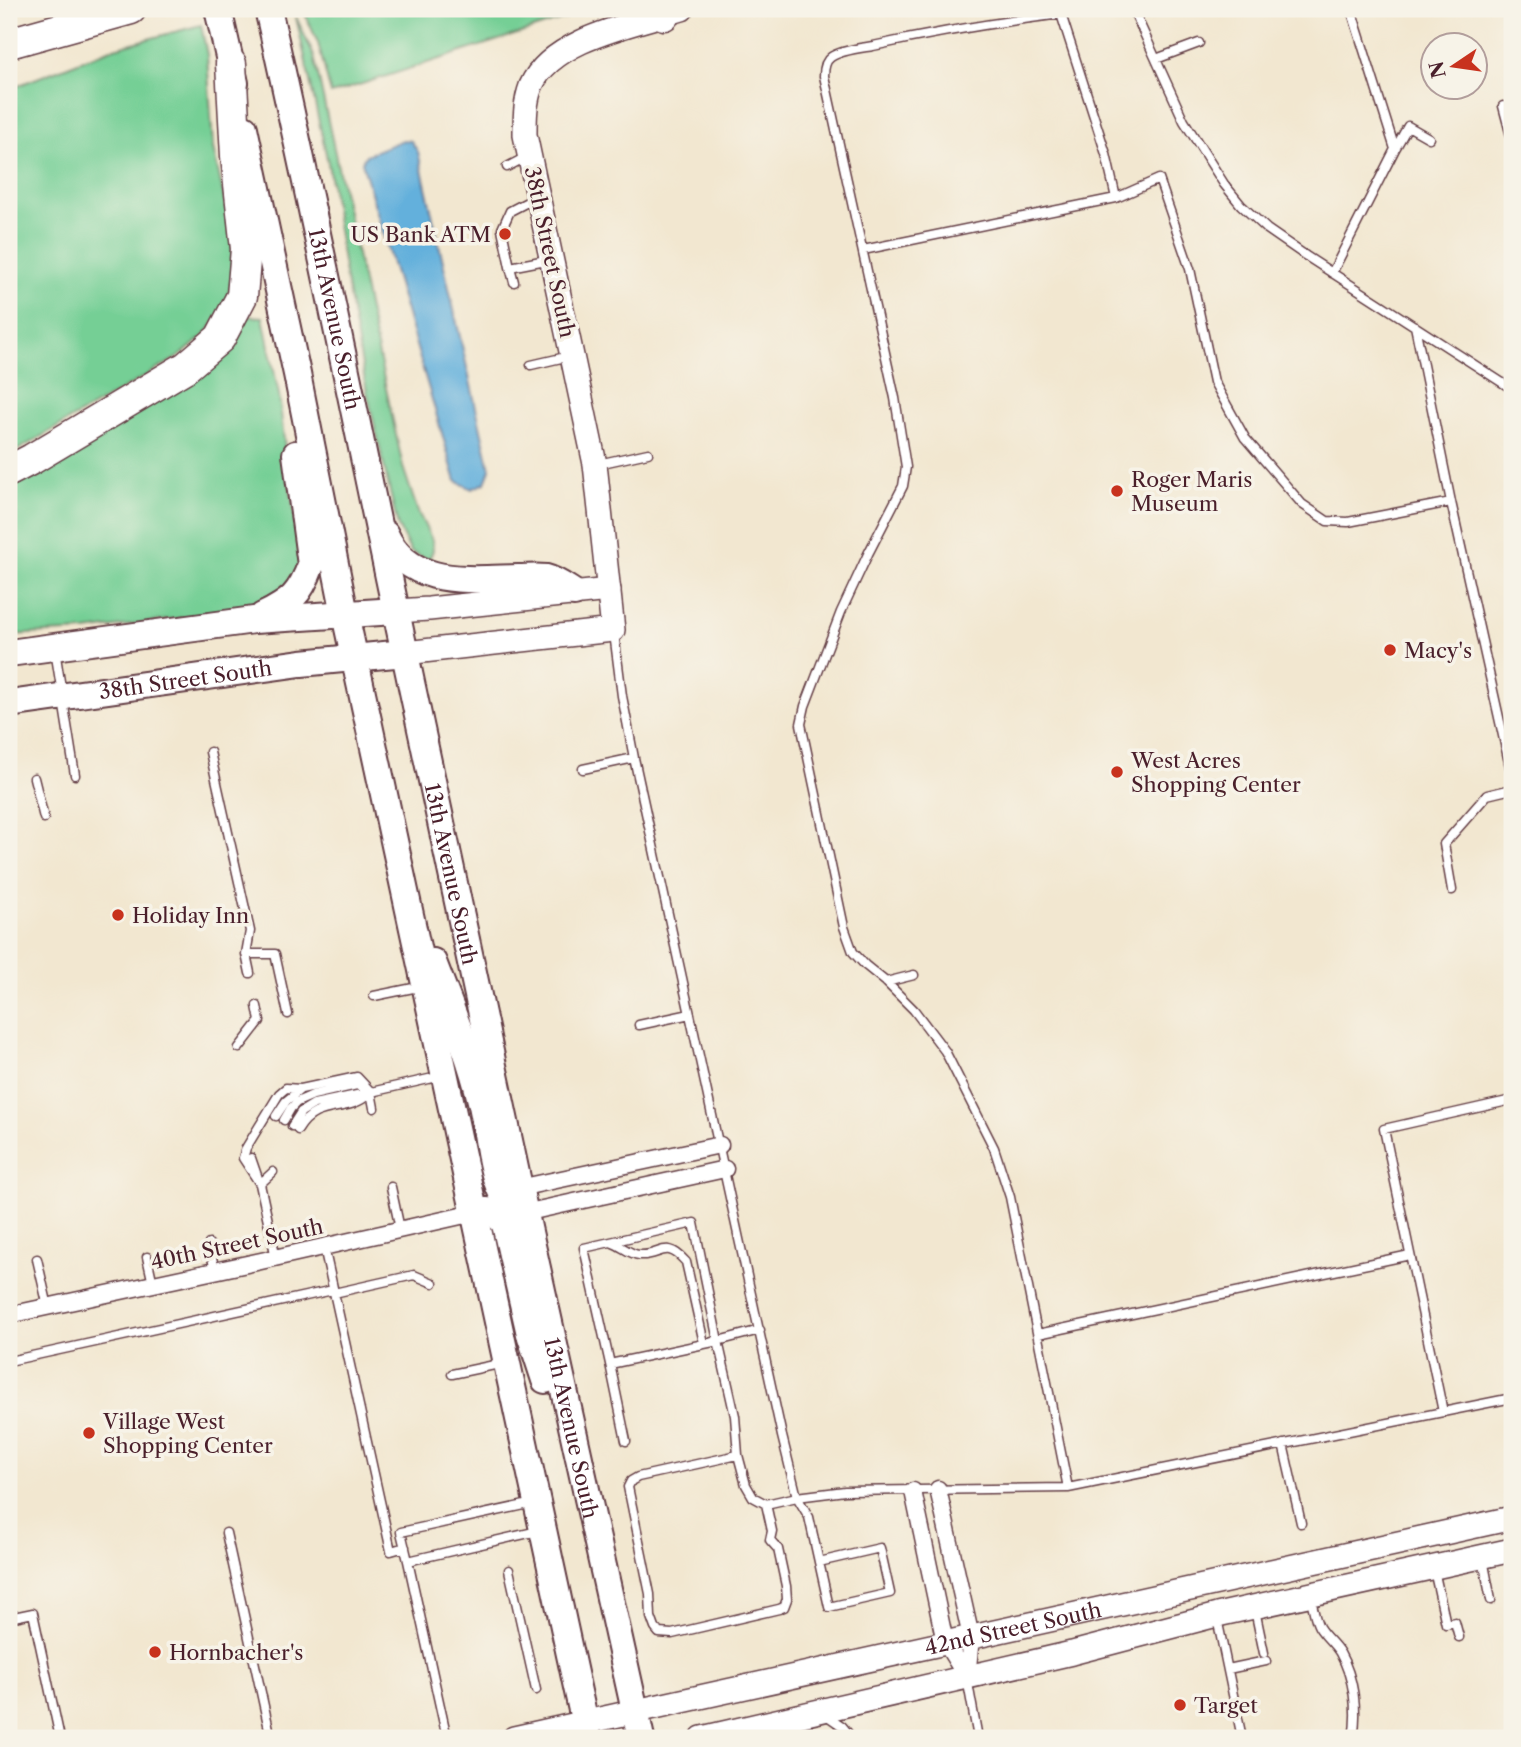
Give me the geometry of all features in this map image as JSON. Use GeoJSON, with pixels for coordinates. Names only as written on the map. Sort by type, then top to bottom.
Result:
{"type":"FeatureCollection","features":[{"type":"Feature","properties":{"kind":"highway"},"geometry":{"type":"LineString","coordinates":[[9,43],[131,9]]}},
{"type":"Feature","properties":{"kind":"highway"},"geometry":{"type":"LineString","coordinates":[[9,55],[62,27]]}},
{"type":"Feature","properties":{"kind":"highway"},"geometry":{"type":"LineString","coordinates":[[9,471],[186,368],[219,338],[242,296],[246,249],[236,156],[231,64]]}},
{"type":"Feature","properties":{"kind":"main road"},"geometry":{"type":"LineString","coordinates":[[218,9],[354,658],[586,1730]]}},
{"type":"Feature","properties":{"kind":"main road","name":"13th Avenue South"},"geometry":{"type":"LineString","coordinates":[[268,9],[522,1200],[641,1738]]}},
{"type":"Feature","properties":{"kind":"main road","name":"38th Street South"},"geometry":{"type":"LineString","coordinates":[[9,704],[301,663],[613,630],[595,464],[525,135],[525,107],[532,86],[553,58],[601,34],[671,11]]}},
{"type":"Feature","properties":{"kind":"main road"},"geometry":{"type":"LineString","coordinates":[[254,620],[294,597],[305,582],[311,565],[292,426],[285,320]]}},
{"type":"Feature","properties":{"kind":"main road"},"geometry":{"type":"LineString","coordinates":[[375,511],[390,544],[400,558],[423,572],[461,579],[548,578],[574,593]]}},
{"type":"Feature","properties":{"kind":"main road"},"geometry":{"type":"LineString","coordinates":[[9,653],[254,620],[429,609],[609,590]]}},
{"type":"Feature","properties":{"kind":"main road"},"geometry":{"type":"LineString","coordinates":[[404,889],[472,1069],[500,1189],[506,1200],[522,1200]]}},
{"type":"Feature","properties":{"kind":"main road"},"geometry":{"type":"LineString","coordinates":[[474,1213],[488,1210],[497,1214],[505,1224],[530,1334],[556,1413],[579,1464]]}},
{"type":"Feature","properties":{"kind":"main road","name":"42nd Street South"},"geometry":{"type":"LineString","coordinates":[[514,1738],[586,1730],[635,1711],[1512,1518]]}},
{"type":"Feature","properties":{"kind":"main road","name":"42nd Street South"},"geometry":{"type":"LineString","coordinates":[[702,1738],[1072,1653],[1217,1615],[1512,1550]]}},
{"type":"Feature","properties":{"kind":"street"},"geometry":{"type":"LineString","coordinates":[[522,1200],[720,1144]]}},
{"type":"Feature","properties":{"kind":"street"},"geometry":{"type":"LineString","coordinates":[[522,1200],[724,1169]]}},
{"type":"Feature","properties":{"kind":"street","name":"40th Street South"},"geometry":{"type":"LineString","coordinates":[[9,1315],[474,1213]]}},
{"type":"Feature","properties":{"kind":"street"},"geometry":{"type":"LineString","coordinates":[[938,1489],[971,1637],[967,1678]]}},
{"type":"Feature","properties":{"kind":"street"},"geometry":{"type":"LineString","coordinates":[[913,1490],[945,1642],[967,1678]]}},
{"type":"Feature","properties":{"kind":"lane"},"geometry":{"type":"LineString","coordinates":[[1133,9],[1184,121],[1224,184],[1241,205],[1267,229],[1512,389]]}},
{"type":"Feature","properties":{"kind":"lane"},"geometry":{"type":"LineString","coordinates":[[1351,9],[1395,149]]}},
{"type":"Feature","properties":{"kind":"lane"},"geometry":{"type":"LineString","coordinates":[[1068,1488],[1010,1197],[995,1148],[945,1051],[914,1010],[853,952],[846,933],[801,724],[805,706],[841,612],[867,554],[903,486],[906,467],[895,398],[824,76],[825,65],[831,57],[842,52],[956,29],[1061,14],[1106,154],[1116,198]]}},
{"type":"Feature","properties":{"kind":"lane"},"geometry":{"type":"LineString","coordinates":[[1156,59],[1199,43]]}},
{"type":"Feature","properties":{"kind":"lane"},"geometry":{"type":"LineString","coordinates":[[1503,106],[1512,140]]}},
{"type":"Feature","properties":{"kind":"lane"},"geometry":{"type":"LineString","coordinates":[[1332,273],[1408,126],[1429,138]]}},
{"type":"Feature","properties":{"kind":"lane"},"geometry":{"type":"LineString","coordinates":[[507,167],[529,155]]}},
{"type":"Feature","properties":{"kind":"lane"},"geometry":{"type":"LineString","coordinates":[[863,250],[1116,198],[1159,179],[1190,269],[1214,382],[1245,438],[1302,504],[1326,521],[1348,522],[1451,502]]}},
{"type":"Feature","properties":{"kind":"lane"},"geometry":{"type":"LineString","coordinates":[[514,282],[502,229],[510,211],[538,196]]}},
{"type":"Feature","properties":{"kind":"lane"},"geometry":{"type":"LineString","coordinates":[[510,267],[551,259]]}},
{"type":"Feature","properties":{"kind":"lane"},"geometry":{"type":"LineString","coordinates":[[1416,327],[1451,502],[1512,776]]}},
{"type":"Feature","properties":{"kind":"lane"},"geometry":{"type":"LineString","coordinates":[[531,365],[572,356]]}},
{"type":"Feature","properties":{"kind":"lane"},"geometry":{"type":"LineString","coordinates":[[595,464],[648,453]]}},
{"type":"Feature","properties":{"kind":"lane"},"geometry":{"type":"LineString","coordinates":[[613,630],[634,758],[797,1497],[809,1517],[819,1562],[829,1607],[890,1593],[880,1548],[819,1562]]}},
{"type":"Feature","properties":{"kind":"lane"},"geometry":{"type":"LineString","coordinates":[[55,647],[75,775]]}},
{"type":"Feature","properties":{"kind":"lane"},"geometry":{"type":"LineString","coordinates":[[210,752],[250,931],[246,954],[250,973]]}},
{"type":"Feature","properties":{"kind":"lane"},"geometry":{"type":"LineString","coordinates":[[583,769],[634,758]]}},
{"type":"Feature","properties":{"kind":"lane"},"geometry":{"type":"LineString","coordinates":[[34,778],[44,818]]}},
{"type":"Feature","properties":{"kind":"lane"},"geometry":{"type":"LineString","coordinates":[[1452,890],[1444,844],[1487,795],[1512,789]]}},
{"type":"Feature","properties":{"kind":"lane"},"geometry":{"type":"LineString","coordinates":[[246,954],[275,954],[288,1014]]}},
{"type":"Feature","properties":{"kind":"lane"},"geometry":{"type":"LineString","coordinates":[[886,982],[914,975]]}},
{"type":"Feature","properties":{"kind":"lane"},"geometry":{"type":"LineString","coordinates":[[374,996],[425,985]]}},
{"type":"Feature","properties":{"kind":"lane"},"geometry":{"type":"LineString","coordinates":[[239,1048],[260,1021],[257,1006]]}},
{"type":"Feature","properties":{"kind":"lane"},"geometry":{"type":"LineString","coordinates":[[639,1024],[690,1013]]}},
{"type":"Feature","properties":{"kind":"lane"},"geometry":{"type":"LineString","coordinates":[[287,1123],[303,1121],[317,1112],[361,1101],[371,1092],[445,1076]]}},
{"type":"Feature","properties":{"kind":"lane"},"geometry":{"type":"LineString","coordinates":[[260,1184],[243,1158],[246,1148],[279,1094],[286,1088],[301,1089],[357,1077],[371,1092],[374,1108]]}},
{"type":"Feature","properties":{"kind":"lane"},"geometry":{"type":"LineString","coordinates":[[287,1123],[291,1108],[313,1095],[357,1085],[371,1092]]}},
{"type":"Feature","properties":{"kind":"lane"},"geometry":{"type":"LineString","coordinates":[[287,1123],[286,1101],[301,1089]]}},
{"type":"Feature","properties":{"kind":"lane"},"geometry":{"type":"LineString","coordinates":[[1443,1412],[1384,1129],[1512,1100]]}},
{"type":"Feature","properties":{"kind":"lane"},"geometry":{"type":"LineString","coordinates":[[255,1160],[275,1258]]}},
{"type":"Feature","properties":{"kind":"lane"},"geometry":{"type":"LineString","coordinates":[[260,1184],[270,1170]]}},
{"type":"Feature","properties":{"kind":"lane"},"geometry":{"type":"LineString","coordinates":[[391,1187],[400,1229]]}},
{"type":"Feature","properties":{"kind":"lane"},"geometry":{"type":"LineString","coordinates":[[626,1441],[584,1248],[694,1223],[735,1416],[738,1455],[746,1485],[753,1497],[766,1504],[845,1491],[1068,1488],[1512,1398]]}},
{"type":"Feature","properties":{"kind":"lane"},"geometry":{"type":"LineString","coordinates":[[610,1242],[640,1255],[670,1249],[680,1255],[686,1262],[704,1343]]}},
{"type":"Feature","properties":{"kind":"lane"},"geometry":{"type":"LineString","coordinates":[[209,1244],[215,1271]]}},
{"type":"Feature","properties":{"kind":"lane"},"geometry":{"type":"LineString","coordinates":[[324,1247],[391,1551],[405,1548]]}},
{"type":"Feature","properties":{"kind":"lane"},"geometry":{"type":"LineString","coordinates":[[1038,1334],[1410,1255]]}},
{"type":"Feature","properties":{"kind":"lane"},"geometry":{"type":"LineString","coordinates":[[147,1257],[153,1284]]}},
{"type":"Feature","properties":{"kind":"lane"},"geometry":{"type":"LineString","coordinates":[[37,1259],[48,1307]]}},
{"type":"Feature","properties":{"kind":"lane"},"geometry":{"type":"LineString","coordinates":[[9,1361],[414,1275],[433,1283]]}},
{"type":"Feature","properties":{"kind":"lane"},"geometry":{"type":"LineString","coordinates":[[610,1364],[760,1331]]}},
{"type":"Feature","properties":{"kind":"lane"},"geometry":{"type":"LineString","coordinates":[[452,1374],[507,1362]]}},
{"type":"Feature","properties":{"kind":"lane"},"geometry":{"type":"LineString","coordinates":[[1283,1444],[1301,1523]]}},
{"type":"Feature","properties":{"kind":"lane"},"geometry":{"type":"LineString","coordinates":[[738,1455],[638,1477],[631,1481],[628,1488],[650,1594],[652,1617],[659,1633],[672,1634],[784,1606],[787,1599],[783,1567],[778,1549],[770,1540],[772,1531],[766,1504]]}},
{"type":"Feature","properties":{"kind":"lane"},"geometry":{"type":"LineString","coordinates":[[447,1738],[401,1532],[537,1502]]}},
{"type":"Feature","properties":{"kind":"lane"},"geometry":{"type":"LineString","coordinates":[[408,1560],[543,1530]]}},
{"type":"Feature","properties":{"kind":"lane"},"geometry":{"type":"LineString","coordinates":[[226,1533],[271,1738]]}},
{"type":"Feature","properties":{"kind":"lane"},"geometry":{"type":"LineString","coordinates":[[1482,1556],[1491,1600]]}},
{"type":"Feature","properties":{"kind":"lane"},"geometry":{"type":"LineString","coordinates":[[1433,1567],[1446,1624],[1455,1622],[1459,1637]]}},
{"type":"Feature","properties":{"kind":"lane"},"geometry":{"type":"LineString","coordinates":[[509,1570],[536,1690]]}},
{"type":"Feature","properties":{"kind":"lane"},"geometry":{"type":"LineString","coordinates":[[1310,1595],[1318,1625],[1342,1656],[1352,1682],[1356,1718],[1353,1738]]}},
{"type":"Feature","properties":{"kind":"lane"},"geometry":{"type":"LineString","coordinates":[[1228,1669],[1265,1657],[1255,1607]]}},
{"type":"Feature","properties":{"kind":"lane"},"geometry":{"type":"LineString","coordinates":[[9,1618],[33,1613],[60,1738]]}},
{"type":"Feature","properties":{"kind":"lane"},"geometry":{"type":"LineString","coordinates":[[1217,1615],[1242,1738]]}},
{"type":"Feature","properties":{"kind":"lane"},"geometry":{"type":"LineString","coordinates":[[967,1678],[978,1738]]}},
{"type":"Feature","properties":{"kind":"lane"},"geometry":{"type":"LineString","coordinates":[[821,1711],[842,1726],[852,1738]]}},
{"type":"Feature","properties":{"kind":"green space"},"geometry":{"type":"Polygon","coordinates":[[[303,9],[595,9],[331,94],[318,43],[303,9]]]}},
{"type":"Feature","properties":{"kind":"green space"},"geometry":{"type":"Polygon","coordinates":[[[296,17],[314,56],[403,467],[418,512],[432,540],[433,550],[429,560],[411,552],[398,527],[367,392],[328,163],[296,17]]]}},
{"type":"Feature","properties":{"kind":"green space"},"geometry":{"type":"Polygon","coordinates":[[[201,25],[207,55],[213,148],[232,234],[233,276],[225,306],[207,333],[180,356],[9,455],[9,89],[114,48],[201,25]]]}},
{"type":"Feature","properties":{"kind":"green space"},"geometry":{"type":"Polygon","coordinates":[[[246,316],[263,317],[279,395],[288,476],[302,556],[297,575],[268,604],[248,609],[86,631],[9,635],[9,483],[246,316]]]}},
{"type":"Feature","properties":{"kind":"water"},"geometry":{"type":"Polygon","coordinates":[[[403,140],[411,141],[418,152],[490,469],[485,483],[472,489],[456,481],[362,162],[366,155],[403,140]]]}},
{"type":"Feature","properties":{"kind":"place","name":"US Bank ATM"},"geometry":{"type":"Point","coordinates":[505,234]}},
{"type":"Feature","properties":{"kind":"place","name":"Roger Maris Museum"},"geometry":{"type":"Point","coordinates":[1117,491]}},
{"type":"Feature","properties":{"kind":"place","name":"Macy's"},"geometry":{"type":"Point","coordinates":[1390,650]}},
{"type":"Feature","properties":{"kind":"place","name":"West Acres Shopping Center"},"geometry":{"type":"Point","coordinates":[1117,772]}},
{"type":"Feature","properties":{"kind":"place","name":"Holiday Inn"},"geometry":{"type":"Point","coordinates":[118,915]}},
{"type":"Feature","properties":{"kind":"place","name":"Village West Shopping Center"},"geometry":{"type":"Point","coordinates":[89,1433]}},
{"type":"Feature","properties":{"kind":"place","name":"Hornbacher's"},"geometry":{"type":"Point","coordinates":[155,1652]}},
{"type":"Feature","properties":{"kind":"place","name":"Target"},"geometry":{"type":"Point","coordinates":[1180,1705]}}]}
